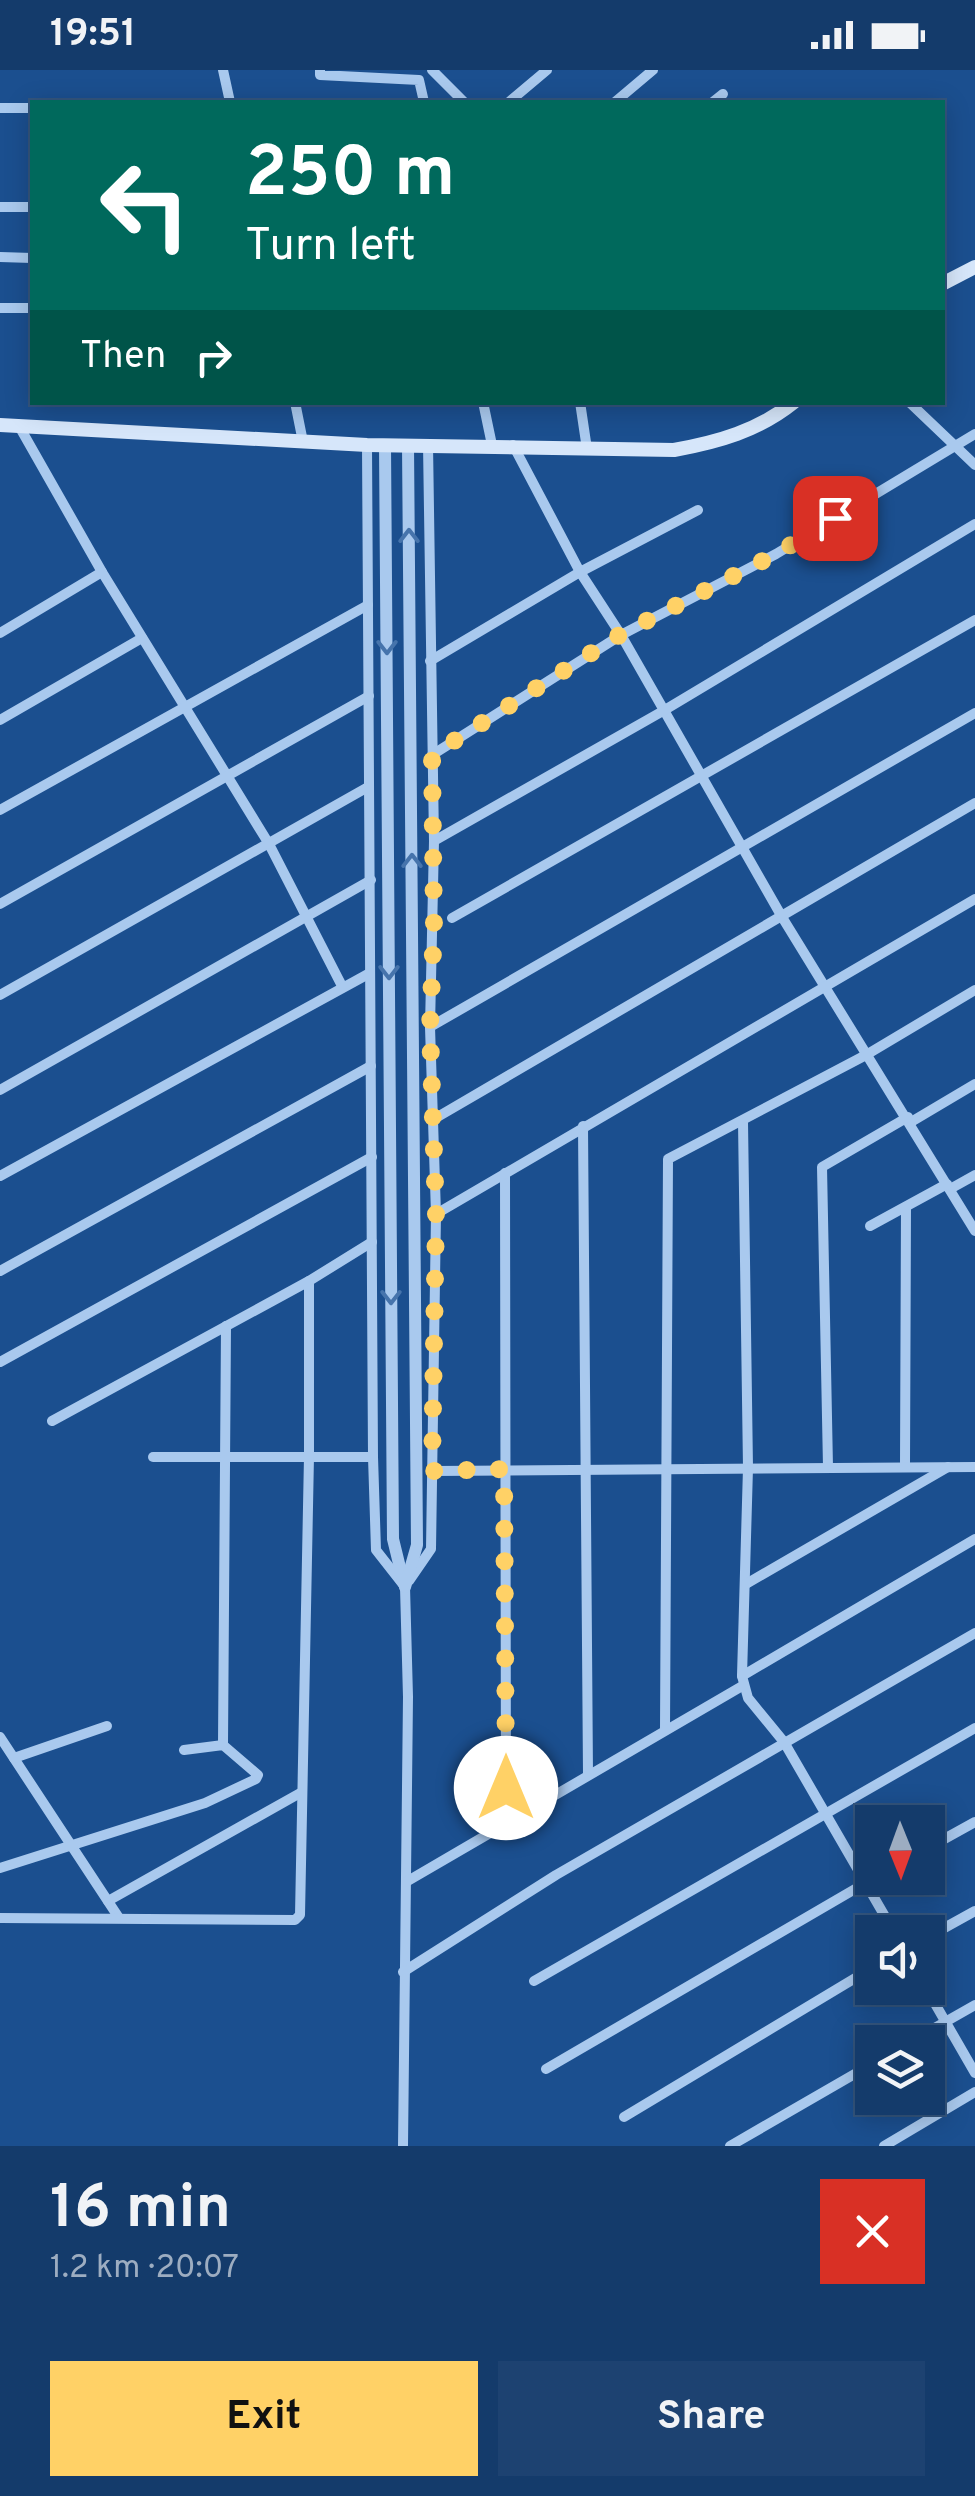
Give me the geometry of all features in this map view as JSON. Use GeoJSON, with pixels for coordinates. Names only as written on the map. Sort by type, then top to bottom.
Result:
{"type":"FeatureCollection","features":[{"type":"Feature","properties":{"kind":"main road"},"geometry":{"type":"LineString","coordinates":[[945,282],[975,267]]}},
{"type":"Feature","properties":{"kind":"main road"},"geometry":{"type":"LineString","coordinates":[[0,425],[303,442],[674,450],[714,442],[756,427],[776,408]]}},
{"type":"Feature","properties":{"kind":"street"},"geometry":{"type":"LineString","coordinates":[[223,70],[230,100]]}},
{"type":"Feature","properties":{"kind":"street"},"geometry":{"type":"LineString","coordinates":[[320,70],[320,75],[419,80],[424,100]]}},
{"type":"Feature","properties":{"kind":"street"},"geometry":{"type":"LineString","coordinates":[[432,70],[462,100]]}},
{"type":"Feature","properties":{"kind":"street"},"geometry":{"type":"LineString","coordinates":[[511,100],[547,70]]}},
{"type":"Feature","properties":{"kind":"street"},"geometry":{"type":"LineString","coordinates":[[617,100],[653,70]]}},
{"type":"Feature","properties":{"kind":"street"},"geometry":{"type":"LineString","coordinates":[[716,100],[723,94]]}},
{"type":"Feature","properties":{"kind":"street"},"geometry":{"type":"LineString","coordinates":[[0,108],[30,108]]}},
{"type":"Feature","properties":{"kind":"street"},"geometry":{"type":"LineString","coordinates":[[0,206],[30,207]]}},
{"type":"Feature","properties":{"kind":"street"},"geometry":{"type":"LineString","coordinates":[[0,257],[30,258]]}},
{"type":"Feature","properties":{"kind":"street"},"geometry":{"type":"LineString","coordinates":[[0,308],[30,308]]}},
{"type":"Feature","properties":{"kind":"street"},"geometry":{"type":"LineString","coordinates":[[296,405],[303,442]]}},
{"type":"Feature","properties":{"kind":"street"},"geometry":{"type":"LineString","coordinates":[[484,405],[492,445]]}},
{"type":"Feature","properties":{"kind":"street"},"geometry":{"type":"LineString","coordinates":[[580,405],[587,449]]}},
{"type":"Feature","properties":{"kind":"street"},"geometry":{"type":"LineString","coordinates":[[912,405],[975,466]]}},
{"type":"Feature","properties":{"kind":"street"},"geometry":{"type":"LineString","coordinates":[[18,426],[102,572],[269,844],[342,986]]}},
{"type":"Feature","properties":{"kind":"street"},"geometry":{"type":"LineString","coordinates":[[432,755],[621,634],[776,554],[975,434]]}},
{"type":"Feature","properties":{"kind":"street"},"geometry":{"type":"LineString","coordinates":[[368,444],[373,1457],[376,1550],[404,1586]]}},
{"type":"Feature","properties":{"kind":"street"},"geometry":{"type":"LineString","coordinates":[[385,444],[393,1539],[404,1586],[408,1697],[404,2146]]}},
{"type":"Feature","properties":{"kind":"street"},"geometry":{"type":"LineString","coordinates":[[404,1586],[418,1545],[408,444]]}},
{"type":"Feature","properties":{"kind":"street"},"geometry":{"type":"LineString","coordinates":[[404,1586],[431,1549],[436,1214],[430,1028],[434,841],[428,444]]}},
{"type":"Feature","properties":{"kind":"street"},"geometry":{"type":"LineString","coordinates":[[513,445],[580,572],[621,634],[782,917],[975,1230]]}},
{"type":"Feature","properties":{"kind":"street"},"geometry":{"type":"LineString","coordinates":[[430,661],[580,572],[698,510]]}},
{"type":"Feature","properties":{"kind":"street"},"geometry":{"type":"LineString","coordinates":[[434,841],[663,711],[975,524]]}},
{"type":"Feature","properties":{"kind":"street"},"geometry":{"type":"LineString","coordinates":[[0,634],[102,572]]}},
{"type":"Feature","properties":{"kind":"street"},"geometry":{"type":"LineString","coordinates":[[0,810],[368,605]]}},
{"type":"Feature","properties":{"kind":"street"},"geometry":{"type":"LineString","coordinates":[[452,918],[975,620]]}},
{"type":"Feature","properties":{"kind":"street"},"geometry":{"type":"LineString","coordinates":[[0,720],[142,638]]}},
{"type":"Feature","properties":{"kind":"street"},"geometry":{"type":"LineString","coordinates":[[0,904],[368,696]]}},
{"type":"Feature","properties":{"kind":"street"},"geometry":{"type":"LineString","coordinates":[[430,1028],[975,713]]}},
{"type":"Feature","properties":{"kind":"street"},"geometry":{"type":"LineString","coordinates":[[0,995],[368,788]]}},
{"type":"Feature","properties":{"kind":"street"},"geometry":{"type":"LineString","coordinates":[[434,1119],[975,803]]}},
{"type":"Feature","properties":{"kind":"street"},"geometry":{"type":"LineString","coordinates":[[0,1090],[371,880]]}},
{"type":"Feature","properties":{"kind":"street"},"geometry":{"type":"LineString","coordinates":[[436,1214],[975,898]]}},
{"type":"Feature","properties":{"kind":"street"},"geometry":{"type":"LineString","coordinates":[[0,1176],[370,973]]}},
{"type":"Feature","properties":{"kind":"street"},"geometry":{"type":"LineString","coordinates":[[665,1730],[668,1159],[866,1055],[975,990]]}},
{"type":"Feature","properties":{"kind":"street"},"geometry":{"type":"LineString","coordinates":[[0,1271],[371,1066]]}},
{"type":"Feature","properties":{"kind":"street"},"geometry":{"type":"LineString","coordinates":[[828,1468],[822,1167],[975,1084]]}},
{"type":"Feature","properties":{"kind":"street"},"geometry":{"type":"LineString","coordinates":[[743,1122],[748,1468],[743,1681],[748,1698],[784,1742],[855,1858]]}},
{"type":"Feature","properties":{"kind":"street"},"geometry":{"type":"LineString","coordinates":[[583,1126],[588,1774]]}},
{"type":"Feature","properties":{"kind":"street"},"geometry":{"type":"LineString","coordinates":[[0,1362],[372,1157]]}},
{"type":"Feature","properties":{"kind":"street"},"geometry":{"type":"LineString","coordinates":[[504,1173],[506,1822]]}},
{"type":"Feature","properties":{"kind":"street"},"geometry":{"type":"LineString","coordinates":[[870,1226],[975,1175]]}},
{"type":"Feature","properties":{"kind":"street"},"geometry":{"type":"LineString","coordinates":[[906,1207],[906,1467]]}},
{"type":"Feature","properties":{"kind":"street"},"geometry":{"type":"LineString","coordinates":[[52,1421],[309,1281],[372,1242]]}},
{"type":"Feature","properties":{"kind":"street"},"geometry":{"type":"LineString","coordinates":[[0,1918],[295,1920],[300,1914],[310,1456],[309,1281]]}},
{"type":"Feature","properties":{"kind":"street"},"geometry":{"type":"LineString","coordinates":[[223,1745],[226,1326]]}},
{"type":"Feature","properties":{"kind":"street"},"geometry":{"type":"LineString","coordinates":[[152,1456],[373,1457]]}},
{"type":"Feature","properties":{"kind":"street"},"geometry":{"type":"LineString","coordinates":[[746,1584],[949,1466]]}},
{"type":"Feature","properties":{"kind":"street"},"geometry":{"type":"LineString","coordinates":[[432,1471],[975,1467]]}},
{"type":"Feature","properties":{"kind":"street"},"geometry":{"type":"LineString","coordinates":[[406,1882],[665,1730],[975,1539]]}},
{"type":"Feature","properties":{"kind":"street"},"geometry":{"type":"LineString","coordinates":[[403,1972],[556,1876],[975,1634]]}},
{"type":"Feature","properties":{"kind":"street"},"geometry":{"type":"LineString","coordinates":[[14,1758],[106,1726]]}},
{"type":"Feature","properties":{"kind":"street"},"geometry":{"type":"LineString","coordinates":[[534,1981],[975,1728]]}},
{"type":"Feature","properties":{"kind":"street"},"geometry":{"type":"LineString","coordinates":[[0,1736],[120,1918]]}},
{"type":"Feature","properties":{"kind":"street"},"geometry":{"type":"LineString","coordinates":[[0,1868],[205,1803],[256,1779],[258,1774],[223,1745],[184,1750]]}},
{"type":"Feature","properties":{"kind":"street"},"geometry":{"type":"LineString","coordinates":[[108,1901],[302,1792]]}},
{"type":"Feature","properties":{"kind":"street"},"geometry":{"type":"LineString","coordinates":[[945,1839],[975,1822]]}},
{"type":"Feature","properties":{"kind":"street"},"geometry":{"type":"LineString","coordinates":[[546,2069],[855,1889]]}},
{"type":"Feature","properties":{"kind":"street"},"geometry":{"type":"LineString","coordinates":[[945,1927],[975,1911]]}},
{"type":"Feature","properties":{"kind":"street"},"geometry":{"type":"LineString","coordinates":[[624,2117],[855,1978]]}},
{"type":"Feature","properties":{"kind":"street"},"geometry":{"type":"LineString","coordinates":[[936,2005],[975,2073]]}},
{"type":"Feature","properties":{"kind":"street"},"geometry":{"type":"LineString","coordinates":[[941,2025],[975,2005]]}},
{"type":"Feature","properties":{"kind":"street"},"geometry":{"type":"LineString","coordinates":[[730,2146],[855,2074]]}},
{"type":"Feature","properties":{"kind":"street"},"geometry":{"type":"LineString","coordinates":[[884,2146],[975,2092]]}},
{"type":"Feature","properties":{"kind":"route"},"geometry":{"type":"LineString","coordinates":[[506,1788],[504,1469],[432,1471],[436,1214],[430,1028],[434,926],[432,755],[621,634],[776,554],[835,518]]}}]}
